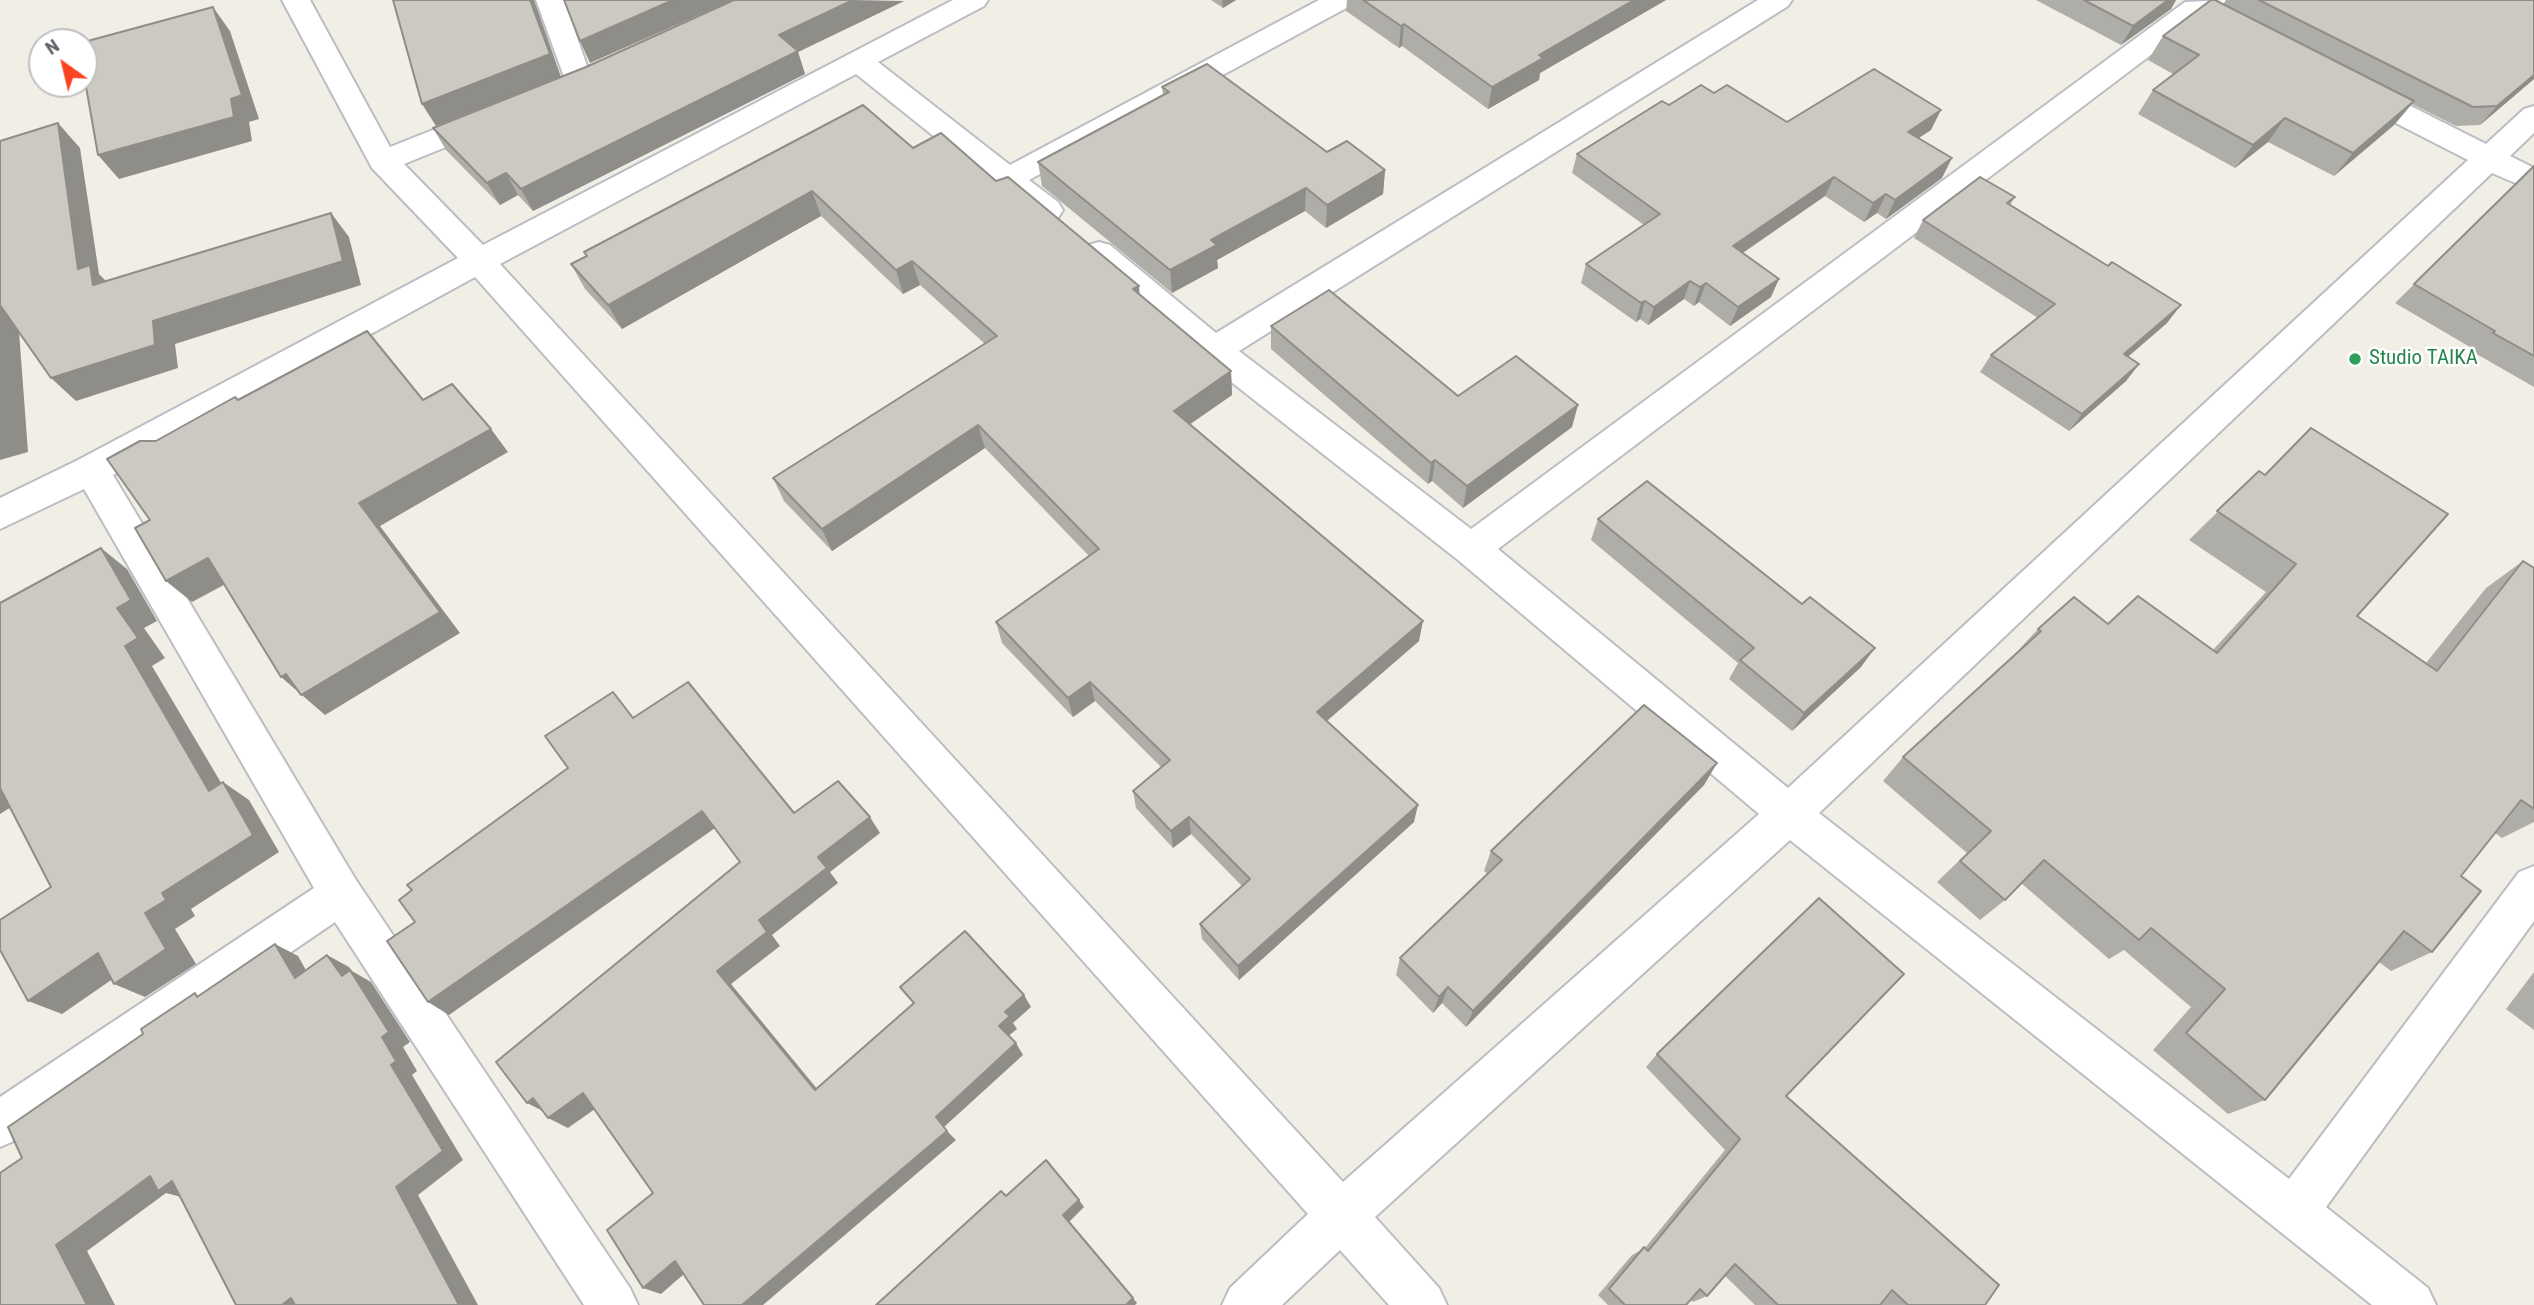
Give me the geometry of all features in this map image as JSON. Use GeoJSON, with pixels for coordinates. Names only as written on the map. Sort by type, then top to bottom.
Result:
{"type":"FeatureCollection","features":[{"type":"Feature","properties":{"kind":"street"},"geometry":{"type":"LineString","coordinates":[[296,0],[383,161],[479,261],[1422,1305]]}},
{"type":"Feature","properties":{"kind":"street"},"geometry":{"type":"LineString","coordinates":[[550,0],[574,70],[586,80]]}},
{"type":"Feature","properties":{"kind":"street"},"geometry":{"type":"LineString","coordinates":[[0,514],[91,470],[479,261],[974,0]]}},
{"type":"Feature","properties":{"kind":"street"},"geometry":{"type":"LineString","coordinates":[[1009,178],[1340,0]]}},
{"type":"Feature","properties":{"kind":"street"},"geometry":{"type":"LineString","coordinates":[[1214,350],[1778,0]]}},
{"type":"Feature","properties":{"kind":"street"},"geometry":{"type":"LineString","coordinates":[[1471,549],[2201,7]]}},
{"type":"Feature","properties":{"kind":"street"},"geometry":{"type":"LineString","coordinates":[[858,61],[1009,178],[1214,350],[1471,549],[1789,814],[2411,1305]]}},
{"type":"Feature","properties":{"kind":"street"},"geometry":{"type":"LineString","coordinates":[[2329,77],[2534,181]]}},
{"type":"Feature","properties":{"kind":"street"},"geometry":{"type":"LineString","coordinates":[[383,161],[510,111]]}},
{"type":"Feature","properties":{"kind":"street"},"geometry":{"type":"LineString","coordinates":[[1247,1305],[1340,1216],[1789,814],[2534,116]]}},
{"type":"Feature","properties":{"kind":"street"},"geometry":{"type":"LineString","coordinates":[[91,470],[341,894],[613,1305]]}},
{"type":"Feature","properties":{"kind":"street"},"geometry":{"type":"LineString","coordinates":[[2293,1212],[2534,886]]}},
{"type":"Feature","properties":{"kind":"street"},"geometry":{"type":"LineString","coordinates":[[0,1124],[341,894]]}},
{"type":"Feature","properties":{"kind":"building"},"geometry":{"type":"Polygon","coordinates":[[[393,0],[530,0],[550,54],[422,104],[393,0]]]}},
{"type":"Feature","properties":{"kind":"building"},"geometry":{"type":"Polygon","coordinates":[[[564,0],[673,0],[580,41],[564,0]]]}},
{"type":"Feature","properties":{"kind":"building"},"geometry":{"type":"Polygon","coordinates":[[[734,0],[853,0],[779,35],[798,51],[521,189],[506,173],[487,183],[433,128],[586,67],[734,0]]]}},
{"type":"Feature","properties":{"kind":"building"},"geometry":{"type":"Polygon","coordinates":[[[1363,0],[1634,0],[1539,55],[1543,58],[1492,87],[1404,24],[1401,26],[1363,0]]]}},
{"type":"Feature","properties":{"kind":"building"},"geometry":{"type":"Polygon","coordinates":[[[2084,0],[2168,0],[2133,26],[2084,0]]]}},
{"type":"Feature","properties":{"kind":"building"},"geometry":{"type":"Polygon","coordinates":[[[2211,0],[2414,101],[2353,153],[2285,118],[2253,145],[2153,90],[2199,55],[2163,36],[2211,0]]]}},
{"type":"Feature","properties":{"kind":"building"},"geometry":{"type":"Polygon","coordinates":[[[2259,0],[2534,0],[2534,75],[2497,106],[2473,107],[2259,0]]]}},
{"type":"Feature","properties":{"kind":"building"},"geometry":{"type":"Polygon","coordinates":[[[213,7],[242,95],[231,99],[234,117],[98,155],[88,98],[98,98],[98,38],[213,7]]]}},
{"type":"Feature","properties":{"kind":"building"},"geometry":{"type":"Polygon","coordinates":[[[1207,64],[1327,152],[1347,141],[1385,170],[1327,205],[1306,188],[1211,240],[1217,245],[1170,270],[1038,162],[1169,92],[1162,87],[1207,64]]]}},
{"type":"Feature","properties":{"kind":"building"},"geometry":{"type":"Polygon","coordinates":[[[1874,69],[1941,110],[1908,132],[1952,158],[1895,200],[1886,194],[1873,203],[1834,177],[1733,246],[1779,279],[1738,307],[1706,283],[1700,287],[1690,281],[1654,307],[1645,301],[1641,303],[1586,264],[1660,214],[1577,154],[1662,101],[1669,105],[1701,85],[1714,93],[1727,85],[1787,122],[1874,69]]]}},
{"type":"Feature","properties":{"kind":"building"},"geometry":{"type":"Polygon","coordinates":[[[863,105],[913,148],[941,133],[996,181],[1008,177],[1139,286],[1133,289],[1231,371],[1174,411],[1423,621],[1317,712],[1418,805],[1238,966],[1200,924],[1250,879],[1189,817],[1171,831],[1133,791],[1170,760],[1090,682],[1068,698],[996,622],[1099,549],[978,425],[822,529],[773,478],[997,336],[912,261],[896,270],[812,191],[608,305],[571,264],[587,256],[584,252],[863,105]]]}},
{"type":"Feature","properties":{"kind":"building"},"geometry":{"type":"Polygon","coordinates":[[[58,123],[78,269],[90,265],[93,285],[331,213],[343,261],[153,321],[155,345],[51,378],[0,305],[0,141],[58,123]]]}},
{"type":"Feature","properties":{"kind":"building"},"geometry":{"type":"Polygon","coordinates":[[[2534,166],[2534,356],[2414,284],[2534,166]]]}},
{"type":"Feature","properties":{"kind":"building"},"geometry":{"type":"Polygon","coordinates":[[[1980,177],[2015,197],[2007,203],[2108,266],[2112,262],[2181,305],[2124,354],[2139,364],[2082,414],[1991,355],[2055,304],[1923,220],[1980,177]]]}},
{"type":"Feature","properties":{"kind":"building"},"geometry":{"type":"Polygon","coordinates":[[[1329,290],[1458,396],[1516,356],[1578,405],[1467,486],[1435,460],[1431,463],[1271,326],[1329,290]]]}},
{"type":"Feature","properties":{"kind":"building"},"geometry":{"type":"Polygon","coordinates":[[[367,331],[423,400],[452,384],[491,429],[359,503],[440,612],[301,695],[286,674],[281,677],[208,558],[166,581],[135,528],[150,520],[107,459],[140,441],[156,441],[235,397],[238,400],[367,331]]]}},
{"type":"Feature","properties":{"kind":"building"},"geometry":{"type":"Polygon","coordinates":[[[2311,428],[2448,514],[2357,616],[2437,671],[2523,561],[2534,568],[2534,809],[2521,800],[2461,876],[2481,891],[2432,952],[2404,931],[2265,1100],[2186,1033],[2225,989],[2151,928],[2139,940],[2044,860],[2005,900],[1960,861],[1991,831],[1903,757],[2041,631],[2038,629],[2074,597],[2108,624],[2138,596],[2217,653],[2296,564],[2217,511],[2259,471],[2265,475],[2311,428]]]}},
{"type":"Feature","properties":{"kind":"building"},"geometry":{"type":"Polygon","coordinates":[[[1647,481],[1802,604],[1810,597],[1875,648],[1804,713],[1740,660],[1754,648],[1598,519],[1647,481]]]}},
{"type":"Feature","properties":{"kind":"building"},"geometry":{"type":"Polygon","coordinates":[[[101,548],[131,600],[117,608],[138,638],[125,646],[209,791],[223,782],[253,835],[162,893],[166,900],[145,913],[166,949],[114,984],[98,953],[28,1001],[0,950],[0,920],[51,887],[0,788],[0,603],[101,548]]]}},
{"type":"Feature","properties":{"kind":"building"},"geometry":{"type":"Polygon","coordinates":[[[688,682],[794,813],[838,781],[870,817],[818,857],[827,868],[759,920],[767,932],[717,971],[815,1090],[914,1003],[900,987],[965,931],[1024,995],[1005,1012],[1010,1016],[999,1026],[1016,1043],[936,1117],[947,1131],[742,1305],[704,1305],[675,1261],[643,1288],[607,1230],[653,1193],[583,1093],[548,1118],[533,1098],[527,1103],[496,1062],[740,862],[702,811],[428,1002],[387,941],[415,922],[399,900],[412,890],[407,885],[568,768],[545,736],[613,692],[633,718],[688,682]]]}},
{"type":"Feature","properties":{"kind":"building"},"geometry":{"type":"Polygon","coordinates":[[[1644,705],[1717,763],[1473,1011],[1448,987],[1439,997],[1400,958],[1502,860],[1491,851],[1644,705]]]}},
{"type":"Feature","properties":{"kind":"building"},"geometry":{"type":"Polygon","coordinates":[[[1819,898],[1904,974],[1786,1096],[1999,1285],[1985,1305],[1908,1305],[1892,1290],[1880,1305],[1778,1305],[1735,1264],[1707,1296],[1700,1289],[1686,1305],[1625,1305],[1609,1289],[1644,1247],[1648,1251],[1740,1139],[1657,1054],[1819,898]]]}},
{"type":"Feature","properties":{"kind":"building"},"geometry":{"type":"Polygon","coordinates":[[[275,944],[295,978],[327,955],[342,976],[350,970],[389,1032],[382,1037],[396,1061],[391,1065],[443,1151],[396,1187],[459,1305],[295,1305],[291,1298],[282,1305],[236,1305],[172,1181],[158,1191],[150,1176],[56,1245],[87,1305],[0,1305],[0,1173],[22,1158],[8,1127],[143,1034],[141,1029],[195,993],[197,997],[275,944]]]}},
{"type":"Feature","properties":{"kind":"building"},"geometry":{"type":"Polygon","coordinates":[[[1046,1160],[1079,1200],[1063,1215],[1133,1298],[1126,1305],[876,1305],[1001,1191],[1006,1196],[1046,1160]]]}},
{"type":"Feature","properties":{"kind":"place","name":"Studio TAIKA"},"geometry":{"type":"Point","coordinates":[2355,359]}}]}
